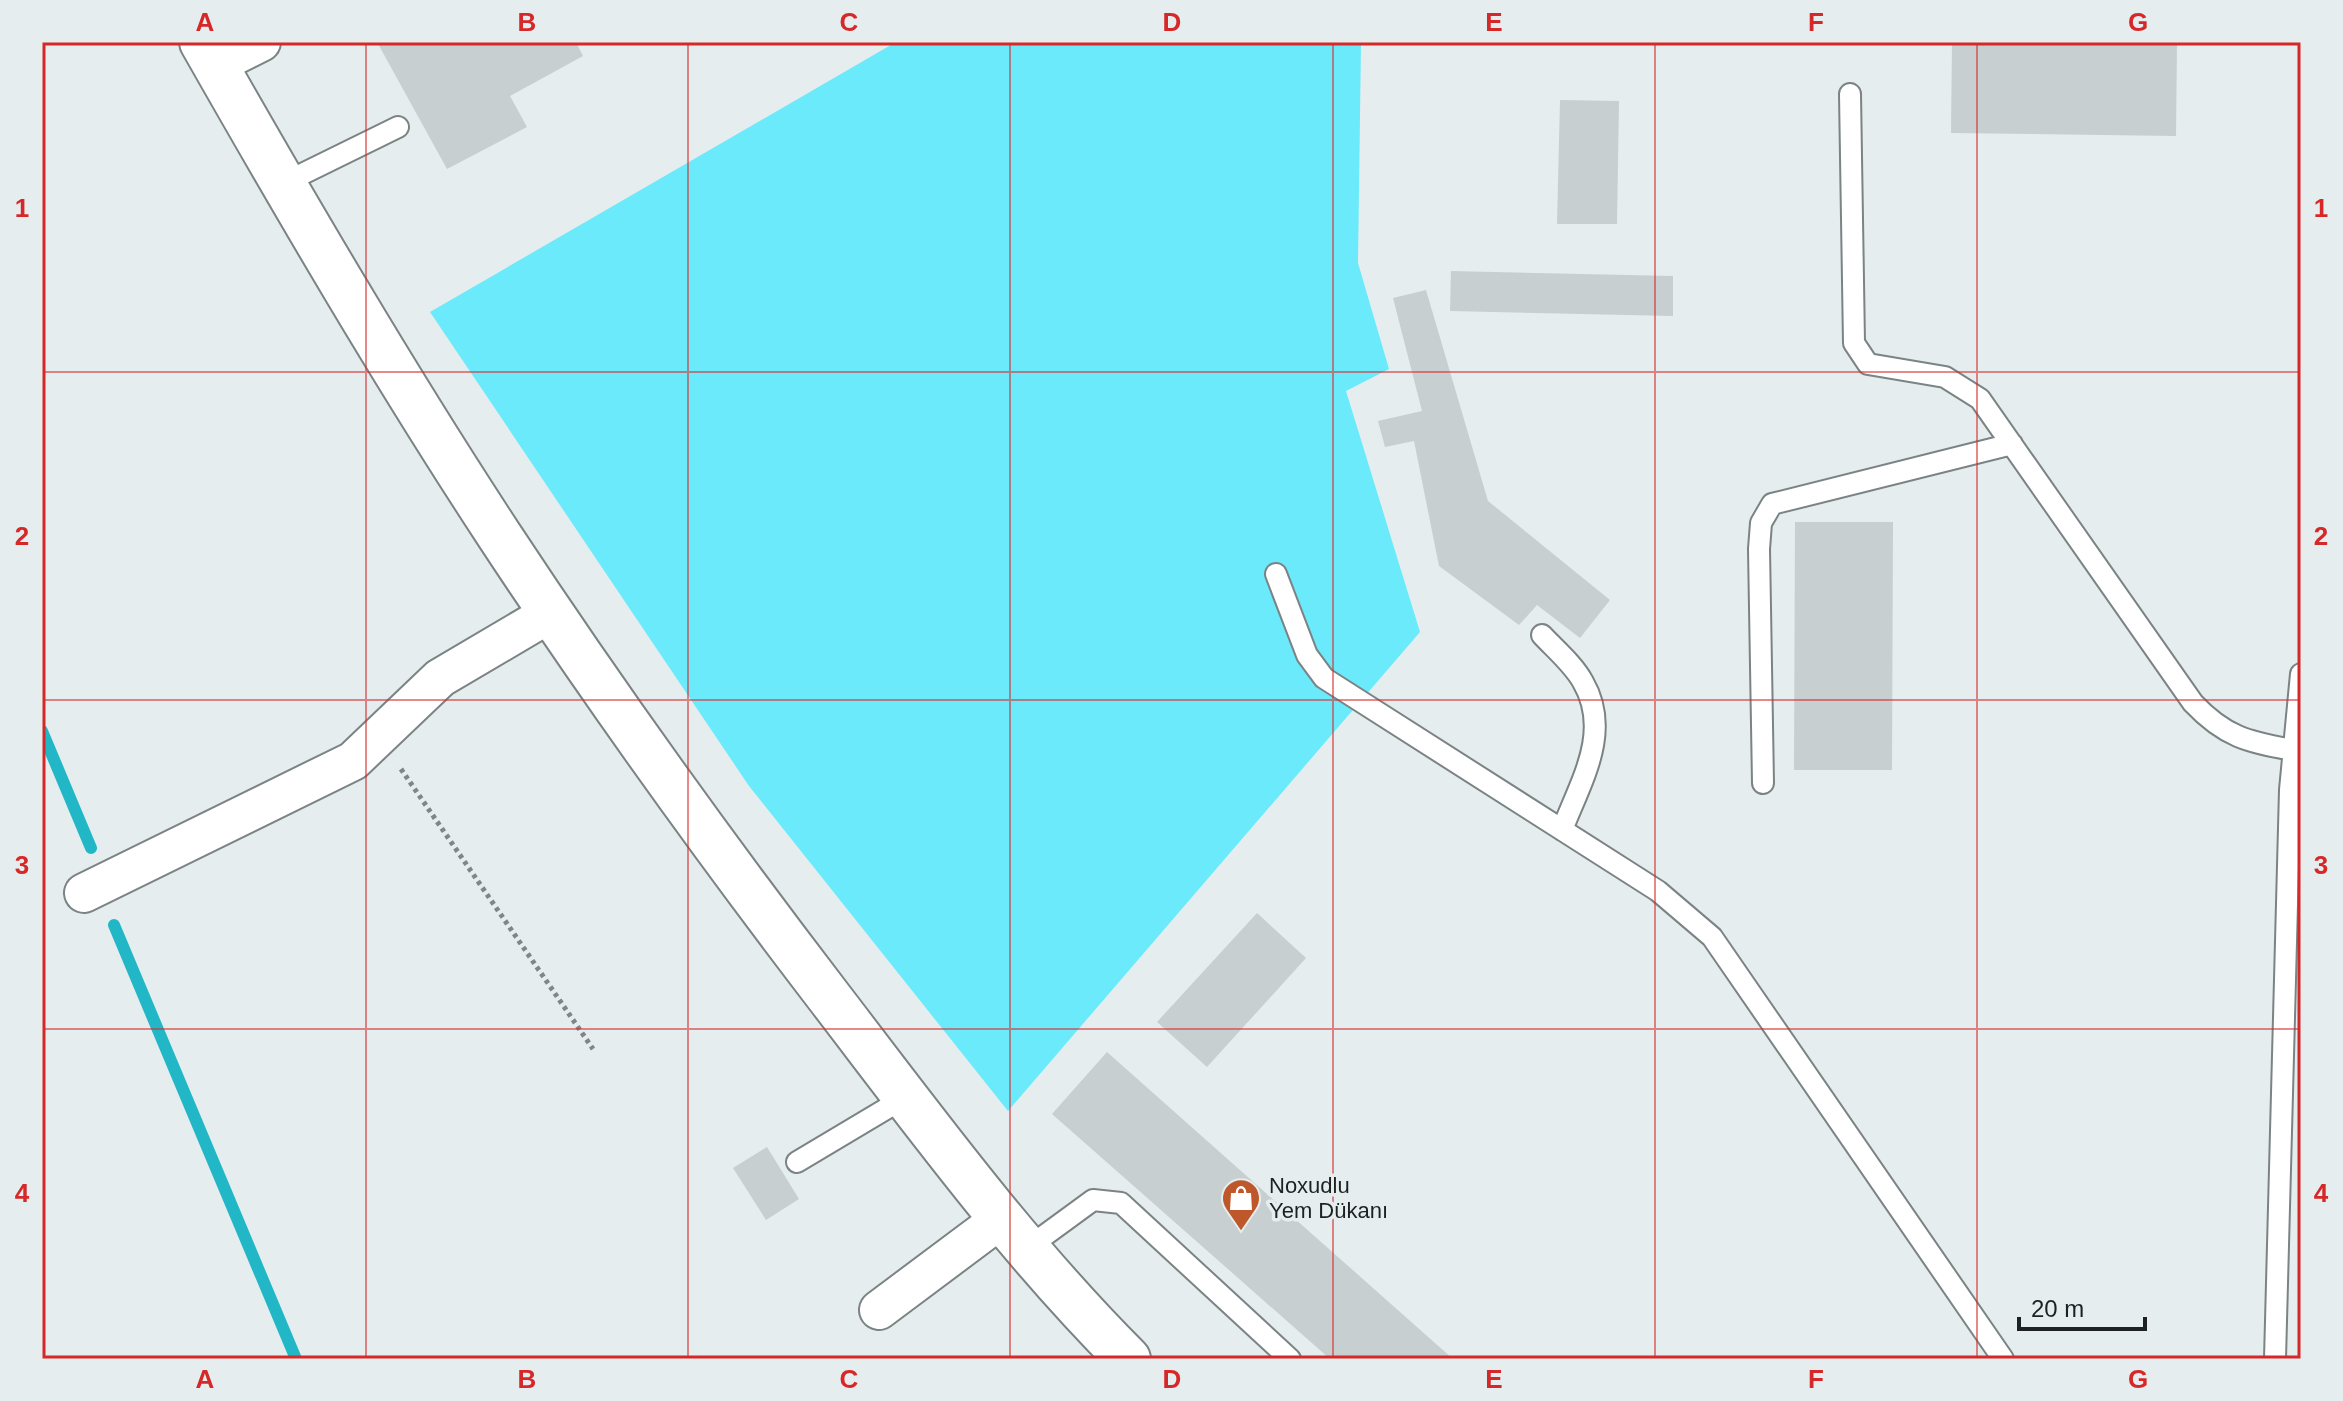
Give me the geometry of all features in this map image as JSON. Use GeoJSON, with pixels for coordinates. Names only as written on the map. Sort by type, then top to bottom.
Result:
{"type":"FeatureCollection","features":[{"type":"Feature","properties":{"kind":"main road"},"geometry":{"type":"LineString","coordinates":[[209,54],[361,316],[500,536],[673,786],[906,1097],[1014,1233],[1128,1359]]}},
{"type":"Feature","properties":{"kind":"street"},"geometry":{"type":"LineString","coordinates":[[209,54],[261,42]]}},
{"type":"Feature","properties":{"kind":"street"},"geometry":{"type":"LineString","coordinates":[[84,893],[353,761],[440,678],[552,612]]}},
{"type":"Feature","properties":{"kind":"street"},"geometry":{"type":"LineString","coordinates":[[879,1310],[1014,1233]]}},
{"type":"Feature","properties":{"kind":"lane"},"geometry":{"type":"LineString","coordinates":[[1850,94],[1854,343],[1868,364],[1945,377],[1980,399],[2193,703],[2216,728],[2250,742],[2293,750]]}},
{"type":"Feature","properties":{"kind":"lane"},"geometry":{"type":"LineString","coordinates":[[284,183],[398,127]]}},
{"type":"Feature","properties":{"kind":"lane"},"geometry":{"type":"LineString","coordinates":[[1763,783],[1759,549],[1761,523],[1772,504],[2012,444]]}},
{"type":"Feature","properties":{"kind":"lane"},"geometry":{"type":"LineString","coordinates":[[1276,574],[1307,655],[1324,678],[1658,891],[1712,937],[2003,1359]]}},
{"type":"Feature","properties":{"kind":"lane"},"geometry":{"type":"LineString","coordinates":[[1542,635],[1583,680],[1598,718],[1593,752],[1562,830]]}},
{"type":"Feature","properties":{"kind":"lane"},"geometry":{"type":"LineString","coordinates":[[2275,1359],[2293,750],[2301,674]]}},
{"type":"Feature","properties":{"kind":"lane"},"geometry":{"type":"LineString","coordinates":[[797,1162],[906,1097]]}},
{"type":"Feature","properties":{"kind":"lane"},"geometry":{"type":"LineString","coordinates":[[1014,1233],[1093,1200],[1121,1203],[1290,1359]]}},
{"type":"Feature","properties":{"kind":"path"},"geometry":{"type":"LineString","coordinates":[[380,738],[593,1049]]}},
{"type":"Feature","properties":{"kind":"shaded area"},"geometry":{"type":"Polygon","coordinates":[[[896,42],[1361,42],[1358,263],[1389,369],[1346,391],[1420,632],[1008,1111],[749,786],[430,312],[896,42]]]}},
{"type":"Feature","properties":{"kind":"building"},"geometry":{"type":"Polygon","coordinates":[[[377,42],[576,42],[583,56],[510,96],[527,127],[447,169],[377,42]]]}},
{"type":"Feature","properties":{"kind":"building"},"geometry":{"type":"Polygon","coordinates":[[[1952,42],[2177,42],[2176,136],[1951,133],[1952,42]]]}},
{"type":"Feature","properties":{"kind":"building"},"geometry":{"type":"Polygon","coordinates":[[[1560,100],[1619,101],[1617,224],[1557,224],[1560,100]]]}},
{"type":"Feature","properties":{"kind":"building"},"geometry":{"type":"Polygon","coordinates":[[[1451,271],[1673,276],[1673,316],[1450,311],[1451,271]]]}},
{"type":"Feature","properties":{"kind":"building"},"geometry":{"type":"Polygon","coordinates":[[[1426,290],[1488,501],[1610,600],[1580,638],[1537,605],[1519,625],[1439,566],[1414,441],[1385,447],[1378,421],[1422,411],[1393,298],[1426,290]]]}},
{"type":"Feature","properties":{"kind":"building"},"geometry":{"type":"Polygon","coordinates":[[[1795,522],[1893,522],[1892,770],[1794,770],[1795,522]]]}},
{"type":"Feature","properties":{"kind":"building"},"geometry":{"type":"Polygon","coordinates":[[[1257,913],[1306,958],[1207,1067],[1157,1022],[1257,913]]]}},
{"type":"Feature","properties":{"kind":"building"},"geometry":{"type":"Polygon","coordinates":[[[1107,1052],[1453,1359],[1330,1359],[1052,1114],[1107,1052]]]}},
{"type":"Feature","properties":{"kind":"building"},"geometry":{"type":"Polygon","coordinates":[[[767,1147],[799,1199],[766,1220],[733,1168],[767,1147]]]}},
{"type":"Feature","properties":{"kind":"waterway"},"geometry":{"type":"LineString","coordinates":[[42,731],[91,848]]}},
{"type":"Feature","properties":{"kind":"waterway"},"geometry":{"type":"LineString","coordinates":[[114,925],[296,1359]]}},
{"type":"Feature","properties":{"kind":"place","name":"Noxudlu Yem Dükanı"},"geometry":{"type":"Point","coordinates":[1241,1232]}}]}
